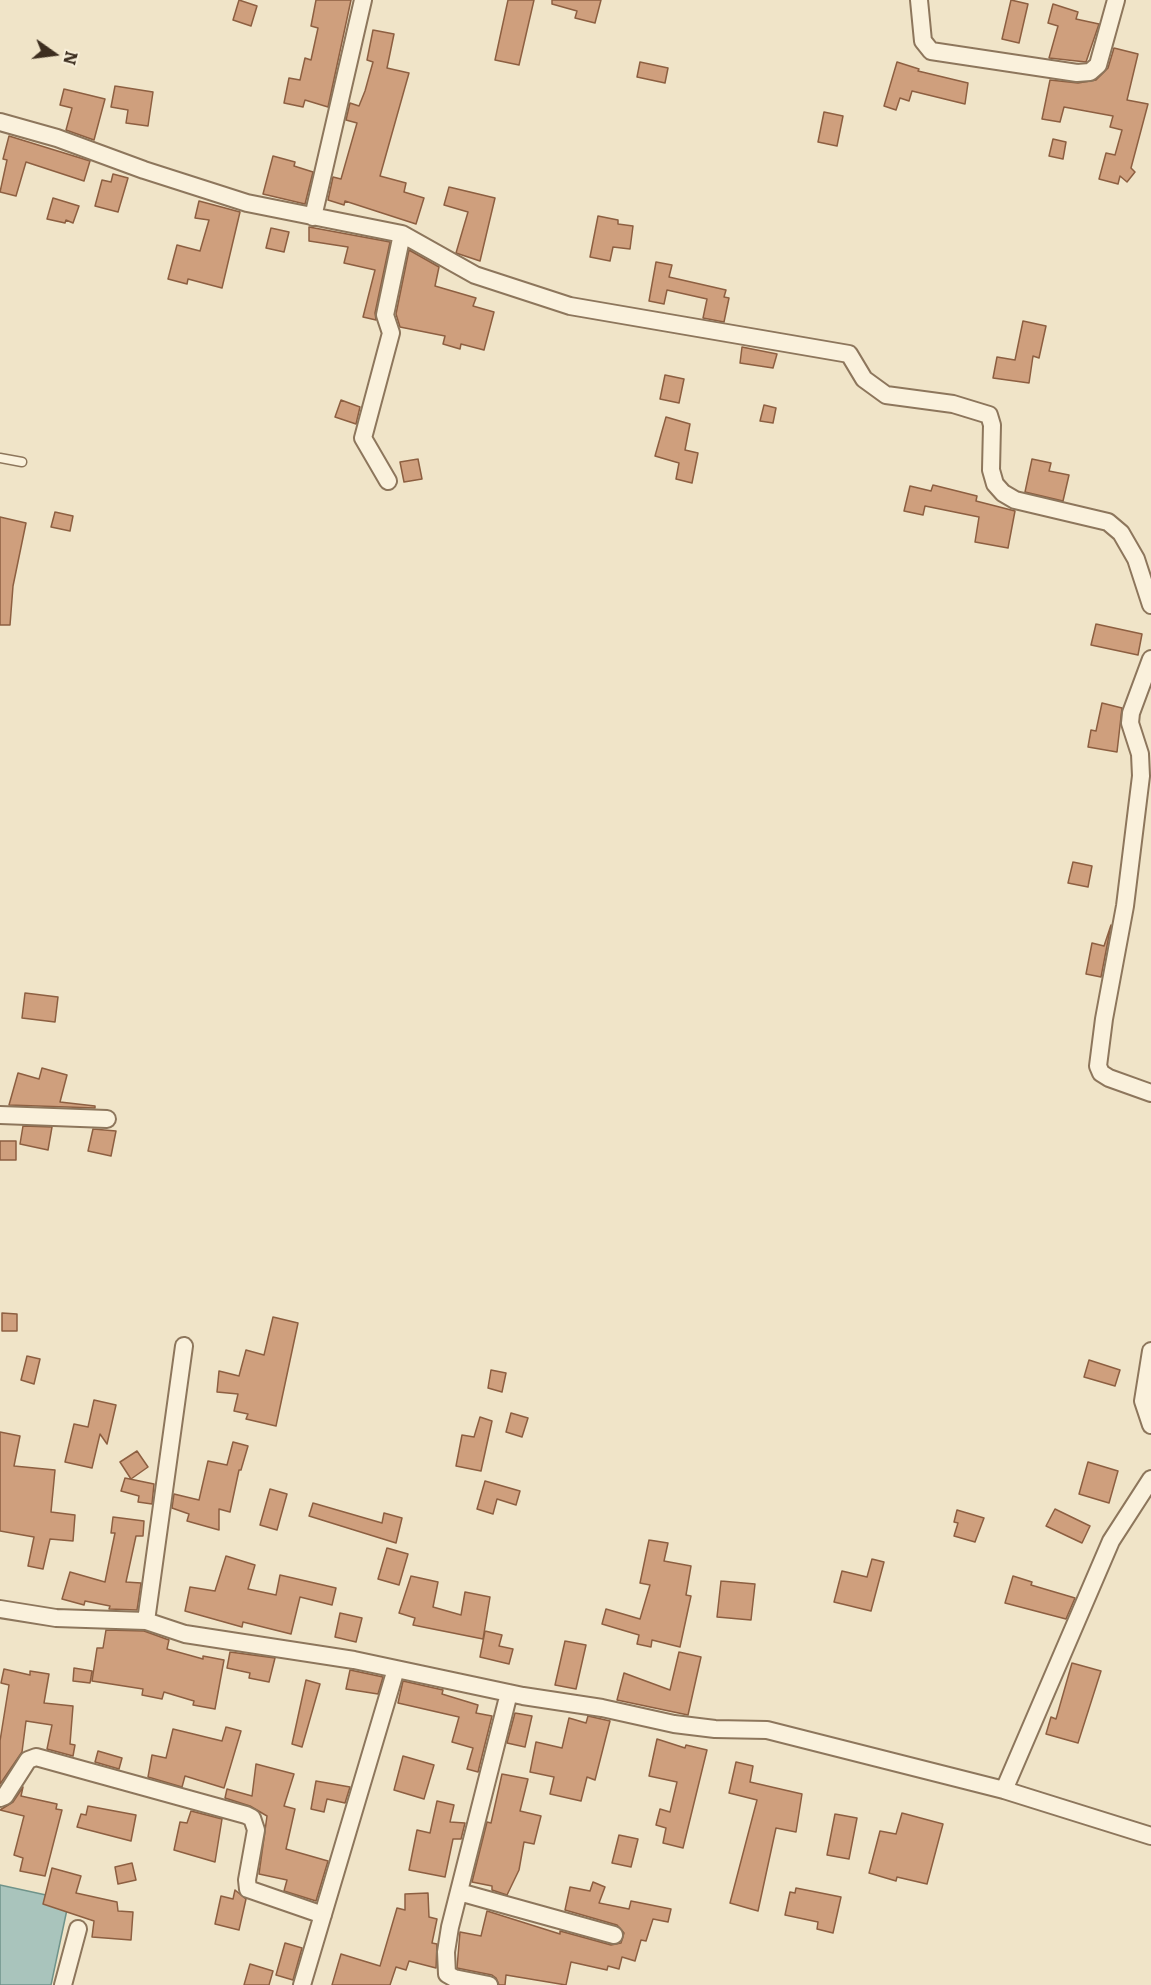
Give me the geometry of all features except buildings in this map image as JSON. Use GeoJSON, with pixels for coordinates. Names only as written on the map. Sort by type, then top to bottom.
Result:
{"type":"FeatureCollection","features":[{"type":"Feature","properties":{"kind":"street"},"geometry":{"type":"LineString","coordinates":[[313,217],[359,0]]}},
{"type":"Feature","properties":{"kind":"street"},"geometry":{"type":"LineString","coordinates":[[919,0],[923,41],[931,51],[1077,73],[1090,72],[1098,65],[1116,0]]}},
{"type":"Feature","properties":{"kind":"street"},"geometry":{"type":"LineString","coordinates":[[0,122],[57,138],[246,203],[402,234],[475,275],[570,306],[838,350],[849,354],[864,379],[886,395],[953,404],[983,411],[992,419],[991,470],[995,484],[1003,494],[1016,500],[1108,522],[1121,533],[1136,559],[1151,605]]}},
{"type":"Feature","properties":{"kind":"street"},"geometry":{"type":"LineString","coordinates":[[388,481],[363,438],[391,333],[385,315],[402,234]]}},
{"type":"Feature","properties":{"kind":"street"},"geometry":{"type":"LineString","coordinates":[[1151,659],[1131,713],[1130,723],[1140,754],[1141,776],[1125,906],[1098,1066],[1101,1072],[1109,1078],[1151,1093]]}},
{"type":"Feature","properties":{"kind":"street"},"geometry":{"type":"LineString","coordinates":[[0,1115],[107,1119]]}},
{"type":"Feature","properties":{"kind":"street"},"geometry":{"type":"LineString","coordinates":[[146,1621],[184,1346]]}},
{"type":"Feature","properties":{"kind":"street"},"geometry":{"type":"LineString","coordinates":[[1151,1351],[1143,1401],[1151,1425]]}},
{"type":"Feature","properties":{"kind":"street"},"geometry":{"type":"LineString","coordinates":[[1004,1790],[1107,1551],[1151,1479]]}},
{"type":"Feature","properties":{"kind":"street"},"geometry":{"type":"LineString","coordinates":[[0,1609],[56,1618],[146,1621],[185,1634],[396,1669],[674,1724],[715,1729],[766,1730],[1004,1790],[1151,1836]]}},
{"type":"Feature","properties":{"kind":"street"},"geometry":{"type":"LineString","coordinates":[[302,1985],[396,1669]]}},
{"type":"Feature","properties":{"kind":"street"},"geometry":{"type":"LineString","coordinates":[[489,1985],[454,1978],[447,1974],[447,1944],[509,1693]]}},
{"type":"Feature","properties":{"kind":"street"},"geometry":{"type":"LineString","coordinates":[[0,1798],[5,1796],[28,1760],[36,1757],[246,1815],[252,1818],[256,1830],[247,1880],[248,1889],[323,1915]]}},
{"type":"Feature","properties":{"kind":"street"},"geometry":{"type":"LineString","coordinates":[[459,1892],[614,1935]]}},
{"type":"Feature","properties":{"kind":"street"},"geometry":{"type":"LineString","coordinates":[[63,1985],[78,1929]]}},
{"type":"Feature","properties":{"kind":"lane"},"geometry":{"type":"LineString","coordinates":[[0,458],[22,462]]}},
{"type":"Feature","properties":{"kind":"water"},"geometry":{"type":"Polygon","coordinates":[[[0,1885],[69,1900],[51,1985],[0,1985],[0,1885]]]}}]}
